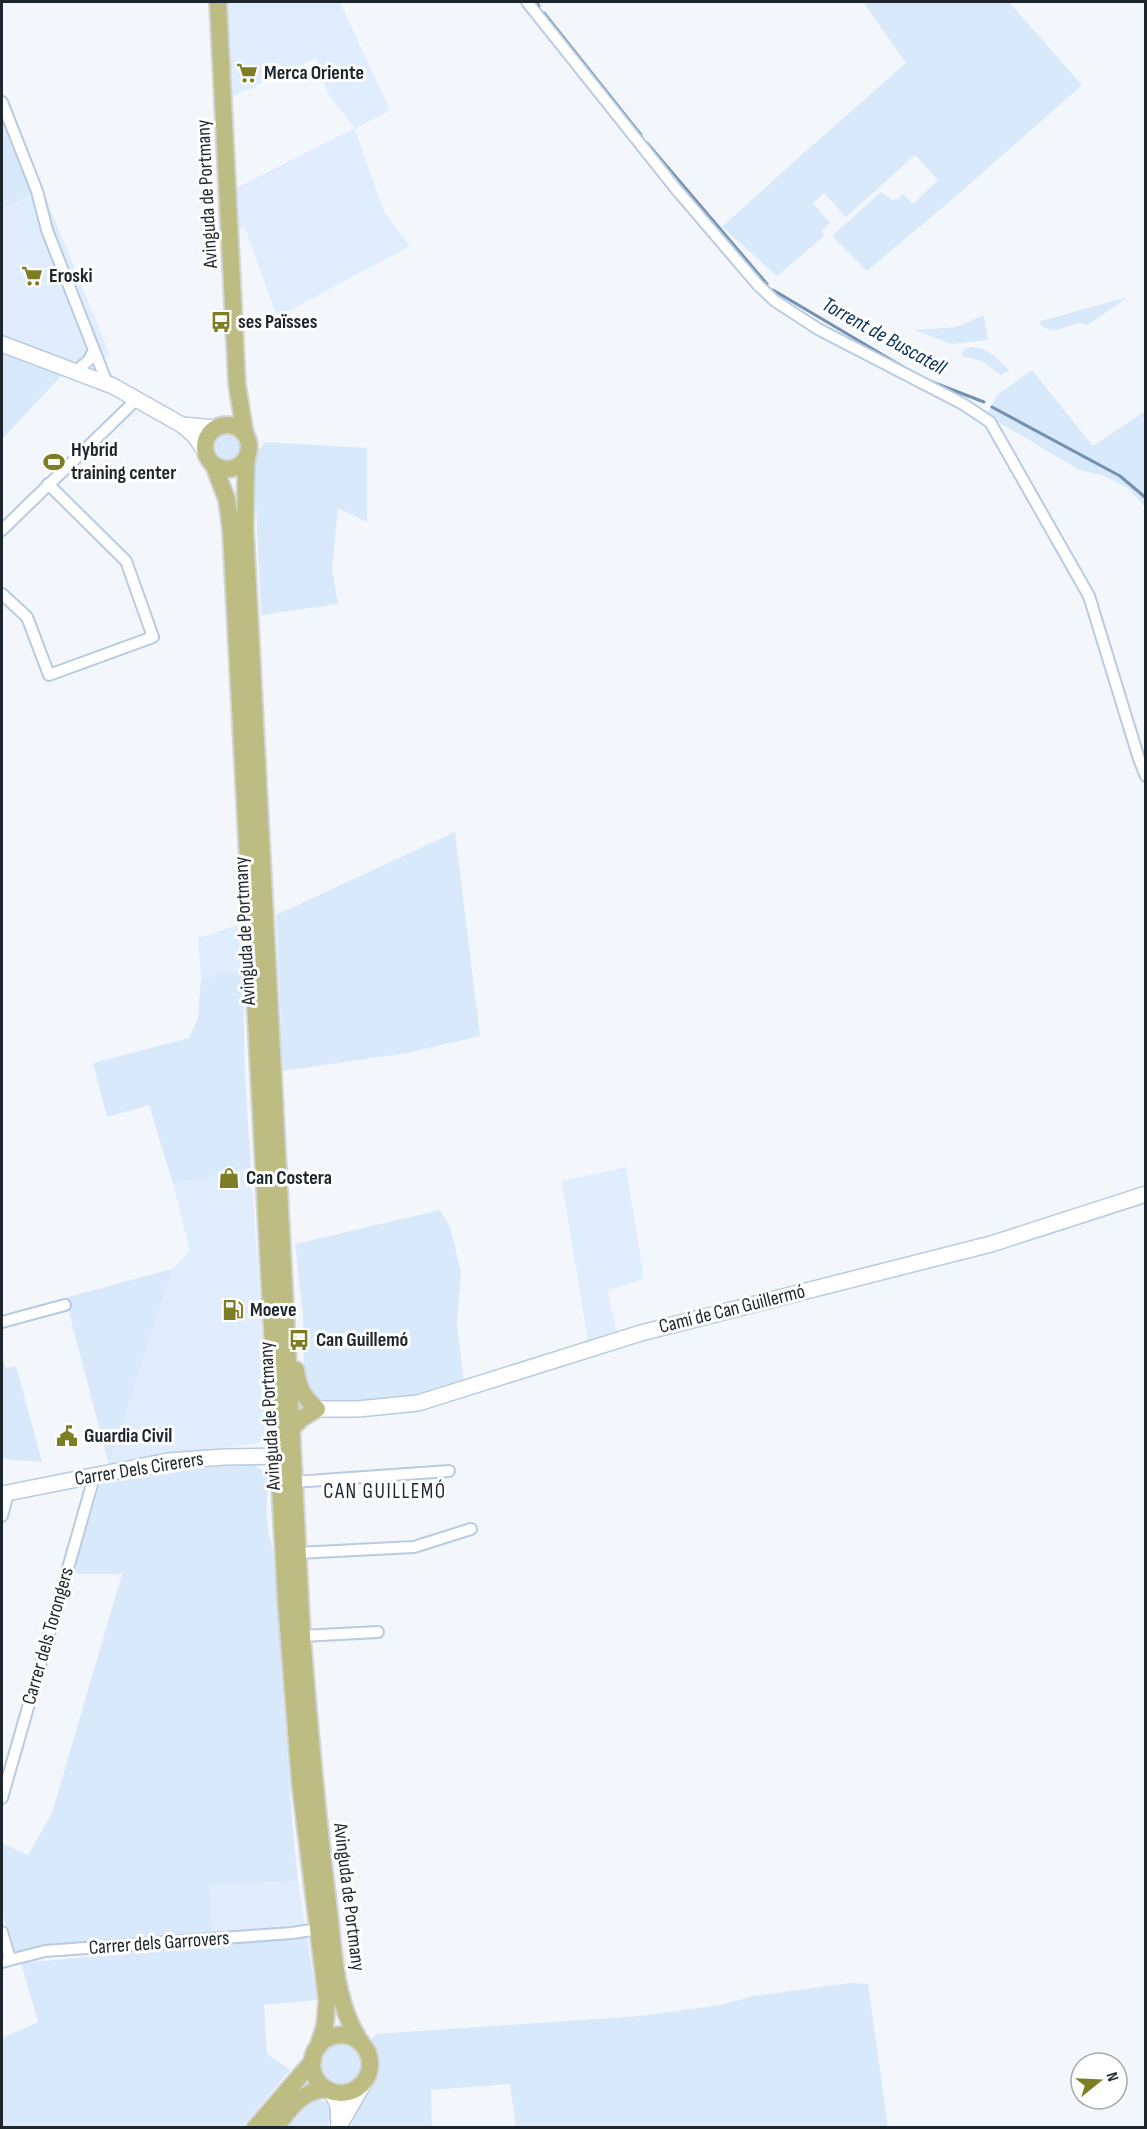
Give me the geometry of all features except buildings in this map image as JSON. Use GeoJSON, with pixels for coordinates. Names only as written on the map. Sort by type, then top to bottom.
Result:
{"type":"FeatureCollection","features":[{"type":"Feature","properties":{"kind":"main road","name":"Avinguda de Portmany"},"geometry":{"type":"LineString","coordinates":[[218,2],[237,384],[245,434]]}},
{"type":"Feature","properties":{"kind":"main road","name":"Avinguda de Portmany"},"geometry":{"type":"LineString","coordinates":[[217,427],[230,408],[237,384]]}},
{"type":"Feature","properties":{"kind":"main road"},"geometry":{"type":"LineString","coordinates":[[235,426],[245,434],[249,442],[248,456],[242,464],[226,470],[214,466],[205,451],[207,438],[217,427],[235,426]]}},
{"type":"Feature","properties":{"kind":"main road","name":"Avinguda de Portmany"},"geometry":{"type":"LineString","coordinates":[[248,456],[245,530],[302,1636],[314,1783],[336,1962],[345,2011],[353,2031],[362,2044]]}},
{"type":"Feature","properties":{"kind":"main road","name":"Avinguda de Portmany"},"geometry":{"type":"LineString","coordinates":[[214,466],[227,500],[231,530],[293,1704],[300,1782],[327,2001],[325,2025],[315,2054]]}},
{"type":"Feature","properties":{"kind":"main road"},"geometry":{"type":"LineString","coordinates":[[282,1242],[291,1275],[298,1387],[317,1409],[302,1418],[291,1429]]}},
{"type":"Feature","properties":{"kind":"main road"},"geometry":{"type":"LineString","coordinates":[[255,2127],[329,2038],[342,2035],[351,2037],[362,2044],[369,2060],[365,2080],[348,2092],[312,2090],[302,2096],[275,2127]]}},
{"type":"Feature","properties":{"kind":"main road"},"geometry":{"type":"LineString","coordinates":[[315,2054],[315,2077],[329,2090]]}},
{"type":"Feature","properties":{"kind":"street"},"geometry":{"type":"LineString","coordinates":[[527,2],[676,189],[758,285],[818,329],[963,404],[990,422],[1089,596],[1138,759],[1146,776]]}},
{"type":"Feature","properties":{"kind":"street"},"geometry":{"type":"LineString","coordinates":[[2,102],[37,191],[47,230],[107,383]]}},
{"type":"Feature","properties":{"kind":"street"},"geometry":{"type":"LineString","coordinates":[[2,344],[107,383],[182,425],[194,435],[205,451]]}},
{"type":"Feature","properties":{"kind":"street"},"geometry":{"type":"LineString","coordinates":[[76,371],[89,360],[94,350]]}},
{"type":"Feature","properties":{"kind":"street"},"geometry":{"type":"LineString","coordinates":[[2,530],[137,399]]}},
{"type":"Feature","properties":{"kind":"street"},"geometry":{"type":"LineString","coordinates":[[182,425],[217,427]]}},
{"type":"Feature","properties":{"kind":"street"},"geometry":{"type":"LineString","coordinates":[[2,594],[27,617],[49,675],[153,637],[126,561],[48,484]]}},
{"type":"Feature","properties":{"kind":"street","name":"Camí de Can Guillermó"},"geometry":{"type":"LineString","coordinates":[[317,1409],[357,1409],[418,1403],[641,1333],[991,1244],[1146,1194]]}},
{"type":"Feature","properties":{"kind":"street"},"geometry":{"type":"LineString","coordinates":[[2,1322],[65,1305]]}},
{"type":"Feature","properties":{"kind":"street","name":"Carrer Dels Cirerers"},"geometry":{"type":"LineString","coordinates":[[5,1493],[168,1461],[279,1456]]}},
{"type":"Feature","properties":{"kind":"street"},"geometry":{"type":"LineString","coordinates":[[294,1482],[449,1471]]}},
{"type":"Feature","properties":{"kind":"street","name":"Carrer dels Torongers"},"geometry":{"type":"LineString","coordinates":[[2,1797],[95,1474]]}},
{"type":"Feature","properties":{"kind":"street"},"geometry":{"type":"LineString","coordinates":[[2,1516],[5,1493]]}},
{"type":"Feature","properties":{"kind":"street"},"geometry":{"type":"LineString","coordinates":[[297,1553],[414,1546],[471,1529]]}},
{"type":"Feature","properties":{"kind":"street"},"geometry":{"type":"LineString","coordinates":[[302,1636],[378,1632]]}},
{"type":"Feature","properties":{"kind":"street","name":"Carrer dels Garrovers"},"geometry":{"type":"LineString","coordinates":[[6,1960],[45,1951],[292,1933],[318,1929]]}},
{"type":"Feature","properties":{"kind":"street"},"geometry":{"type":"LineString","coordinates":[[2,1932],[6,1960]]}},
{"type":"Feature","properties":{"kind":"street"},"geometry":{"type":"LineString","coordinates":[[329,2090],[339,2111],[338,2127],[365,2080]]}},
{"type":"Feature","properties":{"kind":"shaded area"},"geometry":{"type":"Polygon","coordinates":[[[227,2],[340,2],[390,110],[355,129],[384,212],[410,246],[277,317],[245,228],[236,230],[236,188],[355,128],[328,94],[316,58],[232,97],[227,2]]]}},
{"type":"Feature","properties":{"kind":"shaded area"},"geometry":{"type":"Polygon","coordinates":[[[863,2],[1009,2],[1082,85],[867,271],[832,236],[881,192],[892,200],[898,199],[903,194],[913,204],[938,180],[915,155],[846,217],[824,193],[813,203],[830,223],[822,231],[824,236],[777,276],[722,227],[906,63],[863,2]]]}},
{"type":"Feature","properties":{"kind":"shaded area"},"geometry":{"type":"Polygon","coordinates":[[[2,111],[33,195],[2,209],[2,111]]]}},
{"type":"Feature","properties":{"kind":"shaded area"},"geometry":{"type":"Polygon","coordinates":[[[43,191],[110,355],[87,366],[2,336],[2,209],[43,191]]]}},
{"type":"Feature","properties":{"kind":"shaded area"},"geometry":{"type":"Polygon","coordinates":[[[1128,297],[1088,325],[1079,323],[1053,331],[1041,326],[1040,321],[1128,297]]]}},
{"type":"Feature","properties":{"kind":"shaded area"},"geometry":{"type":"Polygon","coordinates":[[[984,315],[988,340],[952,344],[915,330],[956,327],[984,315]]]}},
{"type":"Feature","properties":{"kind":"shaded area"},"geometry":{"type":"Polygon","coordinates":[[[971,347],[987,352],[1009,370],[1001,375],[982,361],[961,356],[964,349],[971,347]]]}},
{"type":"Feature","properties":{"kind":"shaded area"},"geometry":{"type":"Polygon","coordinates":[[[2,352],[64,373],[2,439],[2,352]]]}},
{"type":"Feature","properties":{"kind":"shaded area"},"geometry":{"type":"Polygon","coordinates":[[[1032,370],[1093,446],[1145,411],[1145,507],[1128,488],[1102,475],[1079,470],[987,415],[997,395],[1032,370]]]}},
{"type":"Feature","properties":{"kind":"shaded area"},"geometry":{"type":"Polygon","coordinates":[[[226,431],[238,435],[242,447],[238,459],[226,463],[214,459],[210,447],[214,435],[226,431]]]}},
{"type":"Feature","properties":{"kind":"shaded area"},"geometry":{"type":"Polygon","coordinates":[[[265,442],[367,448],[367,522],[338,508],[332,568],[338,604],[261,615],[254,462],[265,442]]]}},
{"type":"Feature","properties":{"kind":"shaded area"},"geometry":{"type":"Polygon","coordinates":[[[455,832],[480,1036],[407,1053],[283,1071],[276,915],[455,832]]]}},
{"type":"Feature","properties":{"kind":"shaded area"},"geometry":{"type":"Polygon","coordinates":[[[238,925],[243,970],[201,978],[198,938],[238,925]]]}},
{"type":"Feature","properties":{"kind":"shaded area"},"geometry":{"type":"Polygon","coordinates":[[[243,970],[245,1076],[251,1168],[173,1184],[149,1105],[107,1117],[93,1063],[189,1038],[198,1018],[201,978],[243,970]]]}},
{"type":"Feature","properties":{"kind":"shaded area"},"geometry":{"type":"Polygon","coordinates":[[[626,1167],[644,1279],[607,1290],[617,1333],[588,1342],[562,1181],[626,1167]]]}},
{"type":"Feature","properties":{"kind":"shaded area"},"geometry":{"type":"Polygon","coordinates":[[[251,1168],[261,1319],[265,1442],[109,1465],[172,1269],[190,1251],[173,1184],[251,1168]]]}},
{"type":"Feature","properties":{"kind":"shaded area"},"geometry":{"type":"Polygon","coordinates":[[[440,1210],[450,1227],[461,1272],[457,1324],[464,1382],[415,1396],[368,1402],[320,1401],[310,1391],[304,1378],[303,1313],[295,1244],[440,1210]]]}},
{"type":"Feature","properties":{"kind":"shaded area"},"geometry":{"type":"Polygon","coordinates":[[[172,1269],[109,1465],[64,1298],[172,1269]]]}},
{"type":"Feature","properties":{"kind":"shaded area"},"geometry":{"type":"Polygon","coordinates":[[[2,1354],[6,1368],[16,1366],[42,1462],[2,1459],[2,1354]]]}},
{"type":"Feature","properties":{"kind":"shaded area"},"geometry":{"type":"Polygon","coordinates":[[[254,1465],[270,1475],[267,1522],[273,1551],[298,1881],[210,1885],[212,1933],[46,1945],[15,1952],[2,1913],[2,1843],[28,1855],[52,1813],[122,1574],[73,1574],[101,1481],[191,1467],[254,1465]]]}},
{"type":"Feature","properties":{"kind":"shaded area"},"geometry":{"type":"Polygon","coordinates":[[[298,1881],[305,1927],[212,1933],[210,1885],[298,1881]]]}},
{"type":"Feature","properties":{"kind":"shaded area"},"geometry":{"type":"Polygon","coordinates":[[[307,1936],[317,2000],[264,2005],[267,2054],[290,2070],[242,2127],[2,2128],[2,2038],[38,2022],[21,1963],[307,1936]]]}},
{"type":"Feature","properties":{"kind":"shaded area"},"geometry":{"type":"Polygon","coordinates":[[[850,1983],[868,1984],[888,2127],[516,2127],[510,2084],[431,2090],[432,2127],[351,2128],[361,2096],[371,2086],[379,2072],[371,2039],[376,2034],[640,2016],[720,2005],[754,1996],[850,1983]]]}},
{"type":"Feature","properties":{"kind":"shaded area"},"geometry":{"type":"Polygon","coordinates":[[[341,2042],[350,2043],[357,2049],[363,2056],[363,2074],[357,2081],[350,2087],[341,2088],[332,2087],[325,2081],[319,2074],[318,2065],[319,2056],[325,2049],[332,2043],[341,2042]]]}},
{"type":"Feature","properties":{"kind":"shaded area"},"geometry":{"type":"Polygon","coordinates":[[[315,2100],[330,2105],[331,2117],[327,2127],[287,2128],[303,2109],[315,2100]]]}},
{"type":"Feature","properties":{"kind":"waterway","name":"Torrent de Buscatell"},"geometry":{"type":"LineString","coordinates":[[536,2],[539,6]]}},
{"type":"Feature","properties":{"kind":"waterway","name":"Torrent de Buscatell"},"geometry":{"type":"LineString","coordinates":[[544,13],[641,135]]}},
{"type":"Feature","properties":{"kind":"waterway","name":"Torrent de Buscatell"},"geometry":{"type":"LineString","coordinates":[[647,143],[767,284]]}},
{"type":"Feature","properties":{"kind":"waterway","name":"Torrent de Buscatell"},"geometry":{"type":"LineString","coordinates":[[773,290],[910,371]]}},
{"type":"Feature","properties":{"kind":"waterway","name":"Torrent de Buscatell"},"geometry":{"type":"LineString","coordinates":[[927,380],[984,402]]}},
{"type":"Feature","properties":{"kind":"waterway","name":"Torrent de Buscatell"},"geometry":{"type":"LineString","coordinates":[[992,407],[1120,476],[1146,498]]}},
{"type":"Feature","properties":{"kind":"place","name":"Merca Oriente"},"geometry":{"type":"Point","coordinates":[247,73]}},
{"type":"Feature","properties":{"kind":"place","name":"Eroski"},"geometry":{"type":"Point","coordinates":[32,276]}},
{"type":"Feature","properties":{"kind":"place","name":"ses Païsses"},"geometry":{"type":"Point","coordinates":[221,322]}},
{"type":"Feature","properties":{"kind":"place","name":"Hybrid training center"},"geometry":{"type":"Point","coordinates":[54,462]}},
{"type":"Feature","properties":{"kind":"place","name":"Can Costera"},"geometry":{"type":"Point","coordinates":[229,1178]}},
{"type":"Feature","properties":{"kind":"place","name":"Moeve"},"geometry":{"type":"Point","coordinates":[233,1310]}},
{"type":"Feature","properties":{"kind":"place","name":"Can Guillemó"},"geometry":{"type":"Point","coordinates":[299,1340]}},
{"type":"Feature","properties":{"kind":"place","name":"Guardia Civil"},"geometry":{"type":"Point","coordinates":[67,1436]}},
{"type":"Feature","properties":{"kind":"district","name":"CAN GUILLEMÓ"},"geometry":{"type":"Point","coordinates":[385,1491]}}]}
